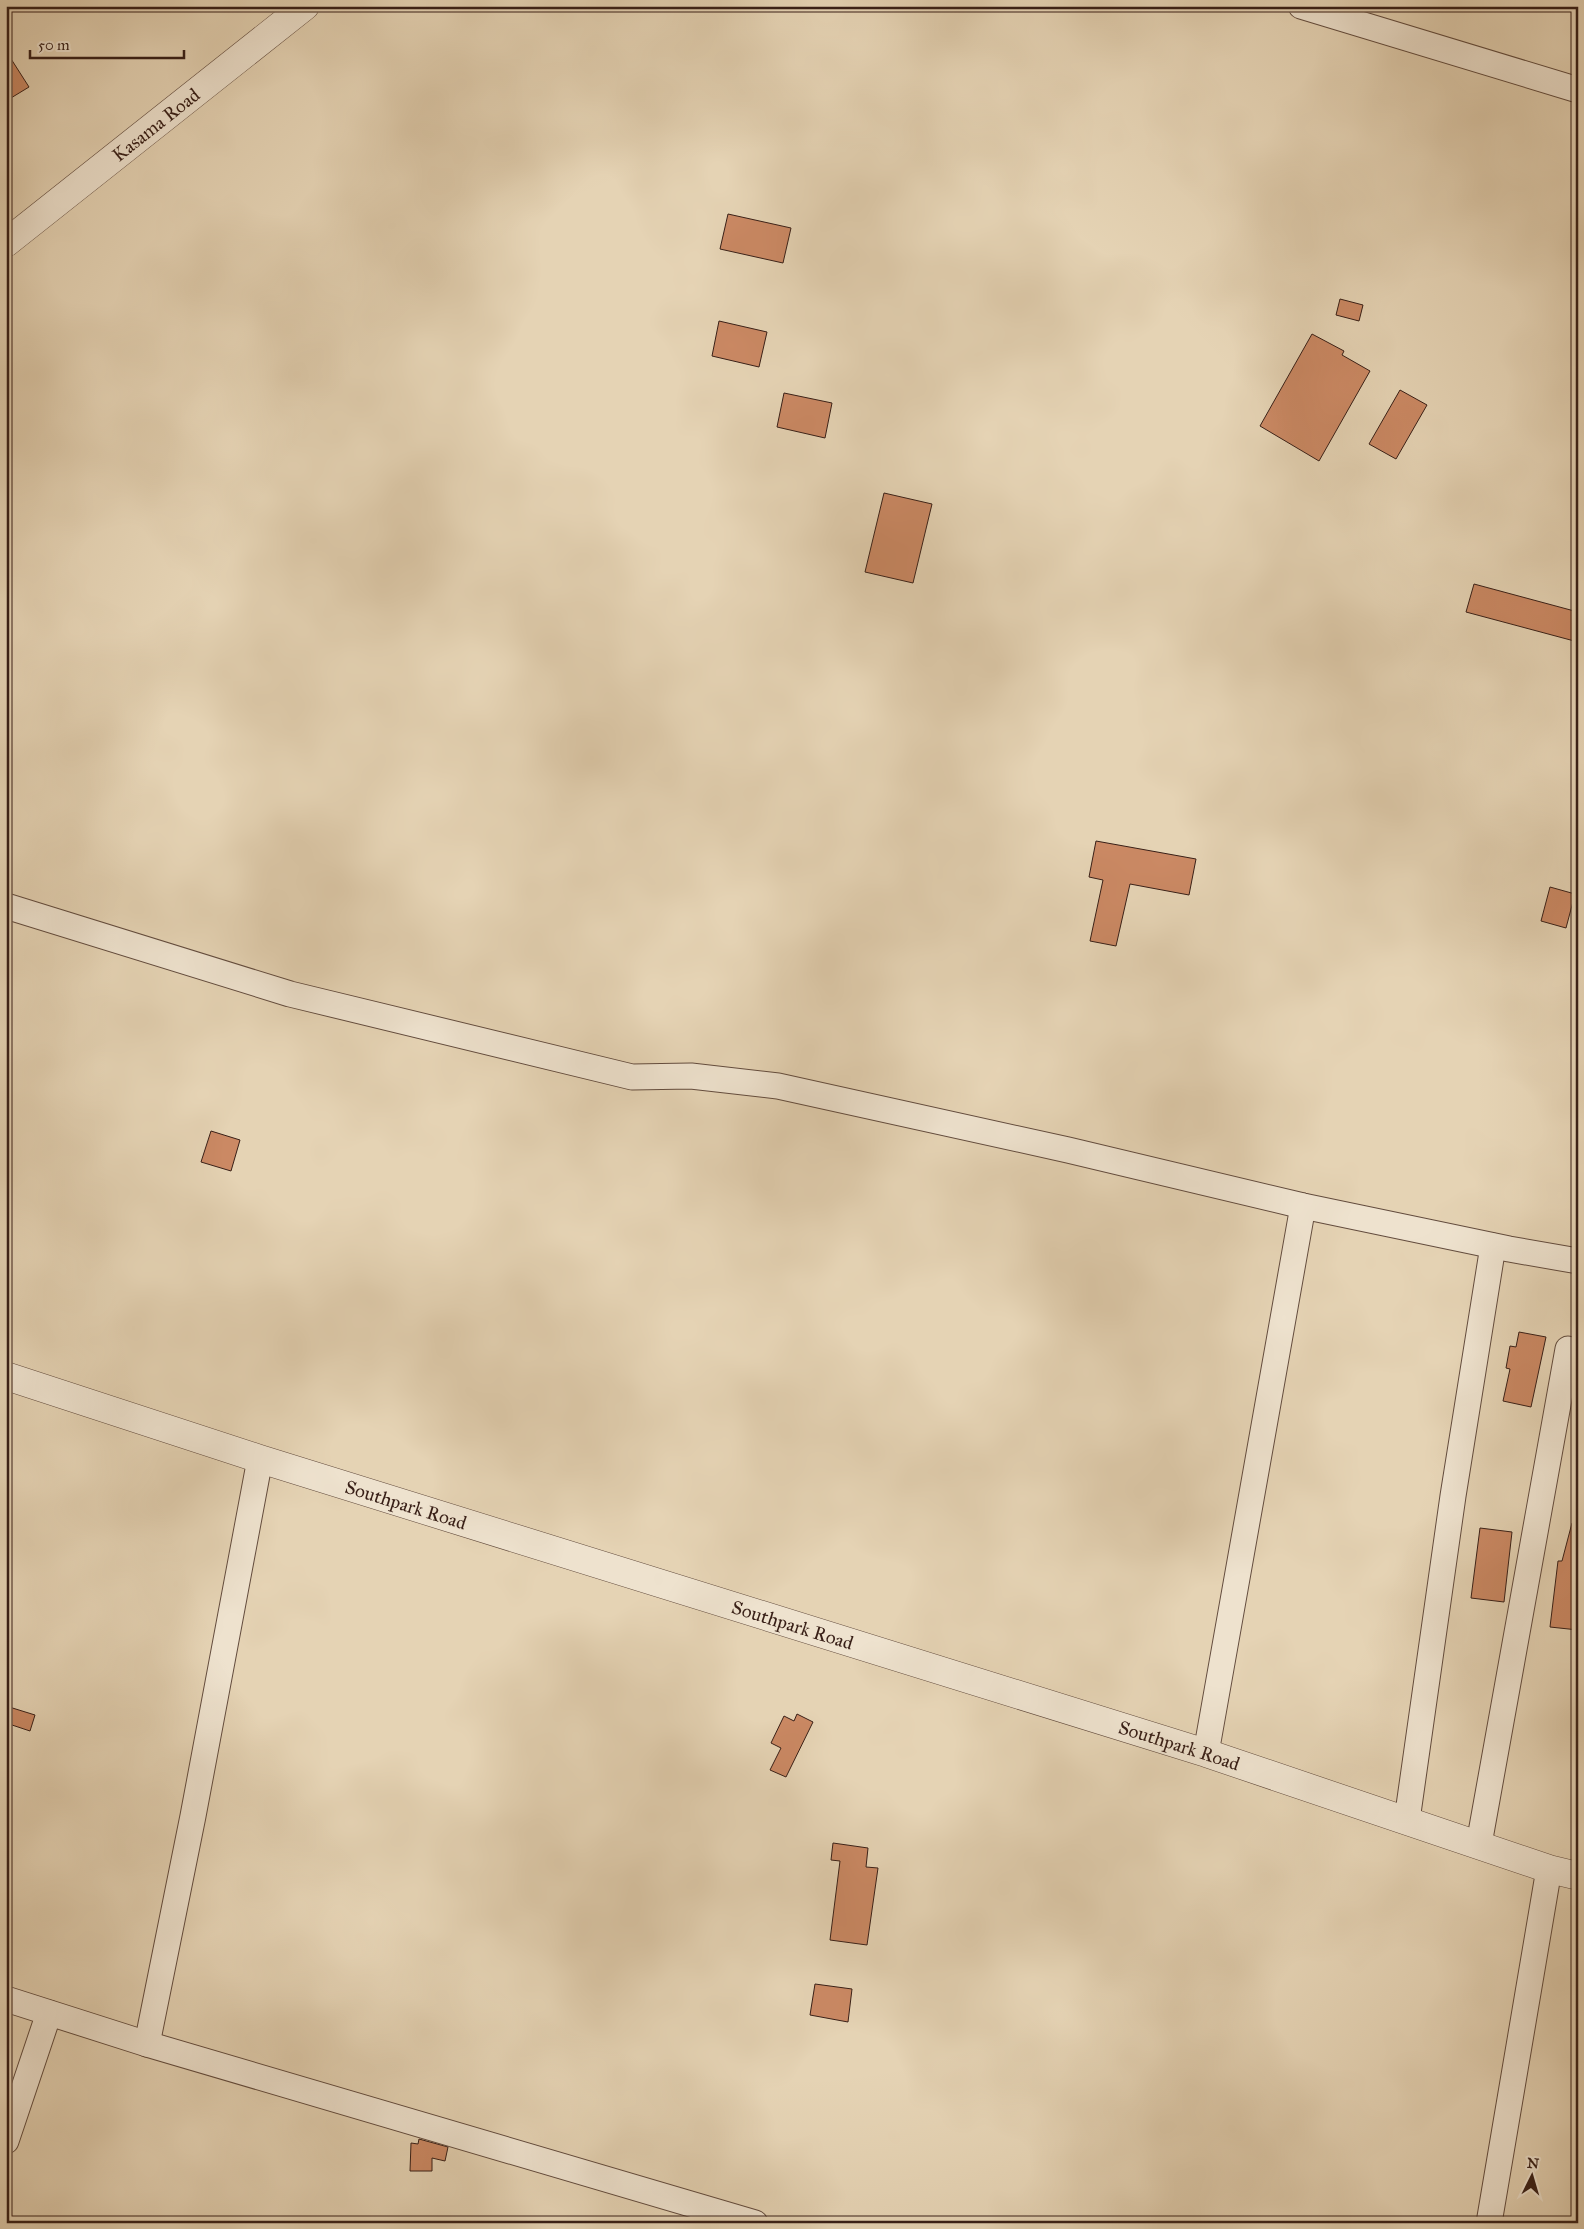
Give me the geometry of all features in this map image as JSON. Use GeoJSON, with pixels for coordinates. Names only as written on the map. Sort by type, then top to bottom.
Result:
{"type":"FeatureCollection","features":[{"type":"Feature","properties":{"kind":"street","name":"Kasama Road"},"geometry":{"type":"LineString","coordinates":[[6,243],[305,6]]}},
{"type":"Feature","properties":{"kind":"street"},"geometry":{"type":"LineString","coordinates":[[1301,6],[1578,90]]}},
{"type":"Feature","properties":{"kind":"street"},"geometry":{"type":"LineString","coordinates":[[6,906],[290,994],[632,1077],[691,1076],[778,1086],[1068,1150],[1303,1206],[1493,1246],[1578,1261]]}},
{"type":"Feature","properties":{"kind":"street"},"geometry":{"type":"LineString","coordinates":[[1206,1753],[1303,1206]]}},
{"type":"Feature","properties":{"kind":"street"},"geometry":{"type":"LineString","coordinates":[[1406,1820],[1453,1496],[1493,1246]]}},
{"type":"Feature","properties":{"kind":"street"},"geometry":{"type":"LineString","coordinates":[[1479,1844],[1568,1348]]}},
{"type":"Feature","properties":{"kind":"street","name":"Southpark Road"},"geometry":{"type":"LineString","coordinates":[[6,1376],[260,1459],[1206,1753],[1549,1869],[1578,1876]]}},
{"type":"Feature","properties":{"kind":"street"},"geometry":{"type":"LineString","coordinates":[[147,2044],[193,1816],[260,1459]]}},
{"type":"Feature","properties":{"kind":"street"},"geometry":{"type":"LineString","coordinates":[[1489,2223],[1549,1869]]}},
{"type":"Feature","properties":{"kind":"street"},"geometry":{"type":"LineString","coordinates":[[6,1999],[147,2044],[755,2223]]}},
{"type":"Feature","properties":{"kind":"street"},"geometry":{"type":"LineString","coordinates":[[6,2141],[48,2013]]}},
{"type":"Feature","properties":{"kind":"building"},"geometry":{"type":"Polygon","coordinates":[[[6,51],[29,87],[6,101],[6,51]]]}},
{"type":"Feature","properties":{"kind":"building"},"geometry":{"type":"Polygon","coordinates":[[[728,214],[791,228],[783,263],[720,249],[728,214]]]}},
{"type":"Feature","properties":{"kind":"building"},"geometry":{"type":"Polygon","coordinates":[[[1340,299],[1363,305],[1359,321],[1336,315],[1340,299]]]}},
{"type":"Feature","properties":{"kind":"building"},"geometry":{"type":"Polygon","coordinates":[[[719,321],[767,332],[759,367],[712,356],[719,321]]]}},
{"type":"Feature","properties":{"kind":"building"},"geometry":{"type":"Polygon","coordinates":[[[1312,334],[1344,351],[1342,355],[1370,371],[1319,461],[1260,426],[1312,334]]]}},
{"type":"Feature","properties":{"kind":"building"},"geometry":{"type":"Polygon","coordinates":[[[1400,390],[1427,405],[1396,459],[1369,444],[1400,390]]]}},
{"type":"Feature","properties":{"kind":"building"},"geometry":{"type":"Polygon","coordinates":[[[784,393],[832,403],[825,438],[777,427],[784,393]]]}},
{"type":"Feature","properties":{"kind":"building"},"geometry":{"type":"Polygon","coordinates":[[[884,493],[932,504],[913,583],[865,572],[884,493]]]}},
{"type":"Feature","properties":{"kind":"building"},"geometry":{"type":"Polygon","coordinates":[[[1474,584],[1578,612],[1578,642],[1466,612],[1474,584]]]}},
{"type":"Feature","properties":{"kind":"building"},"geometry":{"type":"Polygon","coordinates":[[[1096,841],[1196,859],[1189,895],[1130,884],[1116,946],[1090,941],[1103,880],[1089,877],[1096,841]]]}},
{"type":"Feature","properties":{"kind":"building"},"geometry":{"type":"Polygon","coordinates":[[[1550,887],[1575,894],[1566,928],[1541,921],[1550,887]]]}},
{"type":"Feature","properties":{"kind":"building"},"geometry":{"type":"Polygon","coordinates":[[[211,1131],[240,1140],[231,1171],[201,1162],[211,1131]]]}},
{"type":"Feature","properties":{"kind":"building"},"geometry":{"type":"Polygon","coordinates":[[[1519,1332],[1546,1337],[1531,1407],[1503,1401],[1510,1369],[1506,1368],[1510,1346],[1516,1347],[1519,1332]]]}},
{"type":"Feature","properties":{"kind":"building"},"geometry":{"type":"Polygon","coordinates":[[[1572,1523],[1578,1524],[1578,1630],[1550,1627],[1558,1561],[1562,1561],[1572,1523]]]}},
{"type":"Feature","properties":{"kind":"building"},"geometry":{"type":"Polygon","coordinates":[[[1480,1528],[1512,1532],[1504,1602],[1471,1598],[1480,1528]]]}},
{"type":"Feature","properties":{"kind":"building"},"geometry":{"type":"Polygon","coordinates":[[[6,1706],[35,1715],[30,1731],[6,1723],[6,1706]]]}},
{"type":"Feature","properties":{"kind":"building"},"geometry":{"type":"Polygon","coordinates":[[[797,1714],[813,1722],[786,1777],[770,1770],[781,1748],[771,1743],[784,1716],[794,1721],[797,1714]]]}},
{"type":"Feature","properties":{"kind":"building"},"geometry":{"type":"Polygon","coordinates":[[[833,1843],[868,1848],[866,1867],[878,1868],[867,1945],[830,1940],[840,1861],[831,1860],[833,1843]]]}},
{"type":"Feature","properties":{"kind":"building"},"geometry":{"type":"Polygon","coordinates":[[[815,1984],[852,1989],[848,2022],[810,2015],[815,1984]]]}},
{"type":"Feature","properties":{"kind":"building"},"geometry":{"type":"Polygon","coordinates":[[[419,2139],[448,2147],[445,2161],[432,2158],[432,2171],[410,2171],[411,2143],[418,2144],[419,2139]]]}}]}
